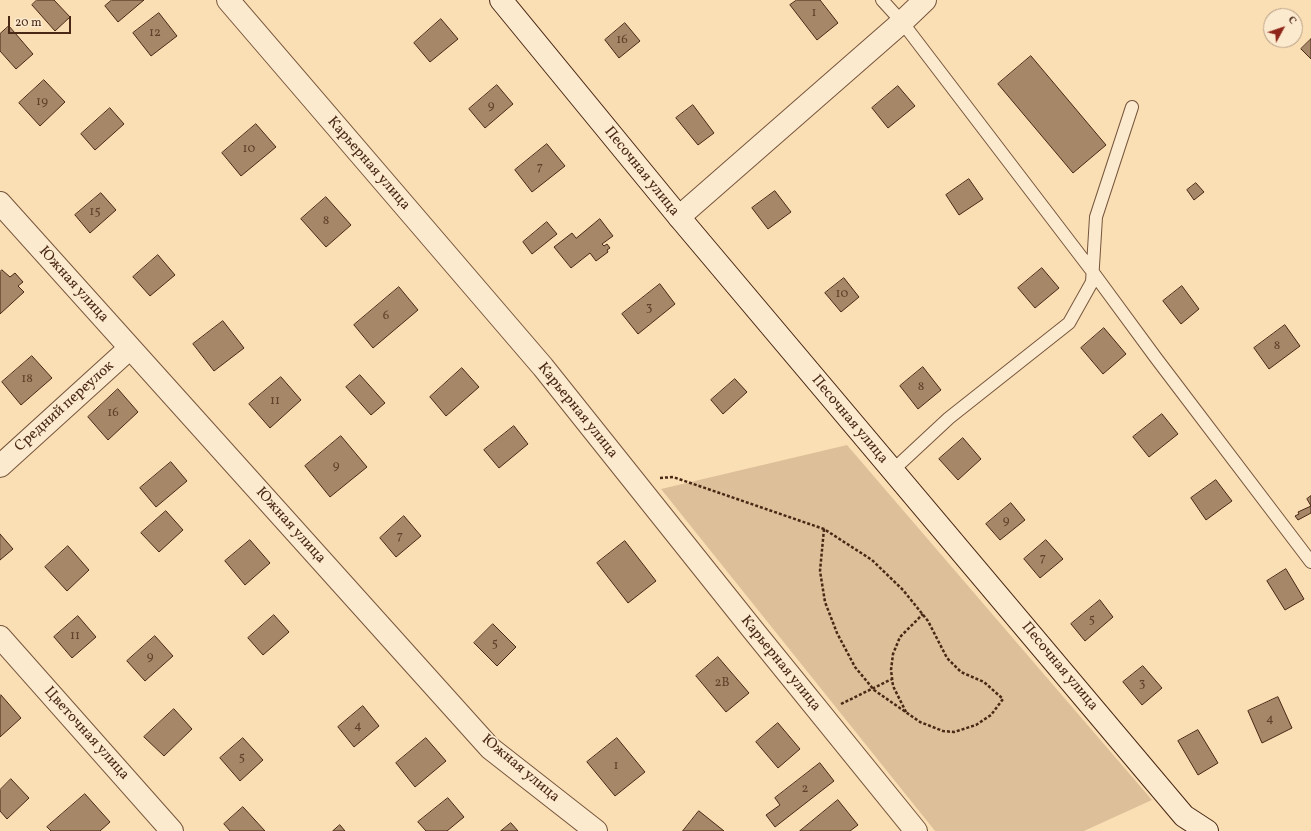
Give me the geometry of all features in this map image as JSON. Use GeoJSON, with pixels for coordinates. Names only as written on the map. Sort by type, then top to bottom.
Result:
{"type":"FeatureCollection","features":[{"type":"Feature","properties":{"kind":"street","name":"Карьерная улица"},"geometry":{"type":"LineString","coordinates":[[228,0],[543,367],[916,831]]}},
{"type":"Feature","properties":{"kind":"street","name":"Песочная улица"},"geometry":{"type":"LineString","coordinates":[[501,0],[679,217],[1184,816],[1207,831]]}},
{"type":"Feature","properties":{"kind":"street"},"geometry":{"type":"LineString","coordinates":[[679,217],[902,22],[925,0]]}},
{"type":"Feature","properties":{"kind":"street","name":"Южная улица"},"geometry":{"type":"LineString","coordinates":[[0,203],[490,748],[596,831]]}},
{"type":"Feature","properties":{"kind":"street","name":"Средний переулок"},"geometry":{"type":"LineString","coordinates":[[0,466],[130,348]]}},
{"type":"Feature","properties":{"kind":"street","name":"Цветочная улица"},"geometry":{"type":"LineString","coordinates":[[0,637],[172,831]]}},
{"type":"Feature","properties":{"kind":"lane"},"geometry":{"type":"LineString","coordinates":[[882,0],[902,22],[1311,562]]}},
{"type":"Feature","properties":{"kind":"lane"},"geometry":{"type":"LineString","coordinates":[[892,471],[949,418],[1069,323],[1092,282],[1096,216],[1132,107]]}},
{"type":"Feature","properties":{"kind":"path"},"geometry":{"type":"LineString","coordinates":[[634,481],[673,477],[824,529],[872,560],[903,590],[923,614],[947,658],[961,672],[984,682],[1003,699],[991,715],[976,725],[954,732],[943,730],[920,722],[873,688],[855,667],[837,633],[825,602],[820,571],[824,529]]}},
{"type":"Feature","properties":{"kind":"path"},"geometry":{"type":"LineString","coordinates":[[906,712],[893,686],[891,670],[893,654],[900,637],[923,614]]}},
{"type":"Feature","properties":{"kind":"path"},"geometry":{"type":"LineString","coordinates":[[841,703],[892,679]]}},
{"type":"Feature","properties":{"kind":"shaded area"},"geometry":{"type":"Polygon","coordinates":[[[847,445],[1152,800],[1084,831],[935,831],[661,489],[847,445]]]}},
{"type":"Feature","properties":{"kind":"building"},"geometry":{"type":"Polygon","coordinates":[[[37,0],[54,0],[70,17],[55,31],[32,5],[37,0]]]}},
{"type":"Feature","properties":{"kind":"building"},"geometry":{"type":"Polygon","coordinates":[[[112,0],[144,0],[118,22],[105,6],[112,0]]]}},
{"type":"Feature","properties":{"kind":"building"},"geometry":{"type":"Polygon","coordinates":[[[797,0],[820,0],[838,23],[817,40],[790,5],[797,0]]]}},
{"type":"Feature","properties":{"kind":"building"},"geometry":{"type":"Polygon","coordinates":[[[159,13],[177,36],[151,56],[133,33],[159,13]]]}},
{"type":"Feature","properties":{"kind":"building"},"geometry":{"type":"Polygon","coordinates":[[[441,19],[458,39],[430,62],[414,43],[441,19]]]}},
{"type":"Feature","properties":{"kind":"building"},"geometry":{"type":"Polygon","coordinates":[[[625,23],[640,41],[619,58],[605,40],[625,23]]]}},
{"type":"Feature","properties":{"kind":"building"},"geometry":{"type":"Polygon","coordinates":[[[9,26],[33,54],[16,69],[0,51],[0,34],[9,26]]]}},
{"type":"Feature","properties":{"kind":"building"},"geometry":{"type":"Polygon","coordinates":[[[1311,39],[1311,59],[1301,49],[1311,39]]]}},
{"type":"Feature","properties":{"kind":"building"},"geometry":{"type":"Polygon","coordinates":[[[1031,56],[1106,145],[1073,173],[998,84],[1031,56]]]}},
{"type":"Feature","properties":{"kind":"building"},"geometry":{"type":"Polygon","coordinates":[[[44,80],[65,102],[40,126],[19,103],[44,80]]]}},
{"type":"Feature","properties":{"kind":"building"},"geometry":{"type":"Polygon","coordinates":[[[497,85],[513,104],[485,128],[469,109],[497,85]]]}},
{"type":"Feature","properties":{"kind":"building"},"geometry":{"type":"Polygon","coordinates":[[[898,86],[915,106],[888,128],[872,108],[898,86]]]}},
{"type":"Feature","properties":{"kind":"building"},"geometry":{"type":"Polygon","coordinates":[[[693,105],[714,133],[698,145],[676,118],[693,105]]]}},
{"type":"Feature","properties":{"kind":"building"},"geometry":{"type":"Polygon","coordinates":[[[110,108],[124,124],[95,150],[81,134],[110,108]]]}},
{"type":"Feature","properties":{"kind":"building"},"geometry":{"type":"Polygon","coordinates":[[[256,124],[276,147],[241,176],[222,153],[256,124]]]}},
{"type":"Feature","properties":{"kind":"building"},"geometry":{"type":"Polygon","coordinates":[[[547,144],[565,166],[532,192],[515,170],[547,144]]]}},
{"type":"Feature","properties":{"kind":"building"},"geometry":{"type":"Polygon","coordinates":[[[969,179],[983,199],[959,215],[946,195],[969,179]]]}},
{"type":"Feature","properties":{"kind":"building"},"geometry":{"type":"Polygon","coordinates":[[[1196,183],[1204,192],[1194,200],[1187,190],[1196,183]]]}},
{"type":"Feature","properties":{"kind":"building"},"geometry":{"type":"Polygon","coordinates":[[[775,191],[791,212],[768,229],[752,208],[775,191]]]}},
{"type":"Feature","properties":{"kind":"building"},"geometry":{"type":"Polygon","coordinates":[[[101,193],[116,210],[90,233],[75,215],[101,193]]]}},
{"type":"Feature","properties":{"kind":"building"},"geometry":{"type":"Polygon","coordinates":[[[326,197],[351,225],[326,247],[301,219],[326,197]]]}},
{"type":"Feature","properties":{"kind":"building"},"geometry":{"type":"Polygon","coordinates":[[[600,219],[613,236],[602,244],[604,246],[607,244],[610,248],[607,250],[608,252],[596,261],[590,253],[571,268],[554,247],[572,233],[576,238],[600,219]]]}},
{"type":"Feature","properties":{"kind":"building"},"geometry":{"type":"Polygon","coordinates":[[[547,222],[557,234],[532,254],[523,242],[547,222]]]}},
{"type":"Feature","properties":{"kind":"building"},"geometry":{"type":"Polygon","coordinates":[[[158,255],[175,275],[150,296],[133,277],[158,255]]]}},
{"type":"Feature","properties":{"kind":"building"},"geometry":{"type":"Polygon","coordinates":[[[1042,268],[1059,288],[1035,308],[1018,288],[1042,268]]]}},
{"type":"Feature","properties":{"kind":"building"},"geometry":{"type":"Polygon","coordinates":[[[2,270],[10,277],[15,273],[23,282],[18,286],[24,292],[0,314],[0,272],[2,270]]]}},
{"type":"Feature","properties":{"kind":"building"},"geometry":{"type":"Polygon","coordinates":[[[844,278],[859,297],[841,312],[825,293],[844,278]]]}},
{"type":"Feature","properties":{"kind":"building"},"geometry":{"type":"Polygon","coordinates":[[[660,284],[675,304],[638,334],[622,314],[660,284]]]}},
{"type":"Feature","properties":{"kind":"building"},"geometry":{"type":"Polygon","coordinates":[[[1182,286],[1199,309],[1181,324],[1163,301],[1182,286]]]}},
{"type":"Feature","properties":{"kind":"building"},"geometry":{"type":"Polygon","coordinates":[[[399,287],[418,310],[373,348],[354,325],[399,287]]]}},
{"type":"Feature","properties":{"kind":"building"},"geometry":{"type":"Polygon","coordinates":[[[223,321],[244,348],[214,371],[193,344],[223,321]]]}},
{"type":"Feature","properties":{"kind":"building"},"geometry":{"type":"Polygon","coordinates":[[[1285,325],[1300,346],[1269,369],[1254,348],[1285,325]]]}},
{"type":"Feature","properties":{"kind":"building"},"geometry":{"type":"Polygon","coordinates":[[[1104,328],[1126,354],[1103,374],[1081,348],[1104,328]]]}},
{"type":"Feature","properties":{"kind":"building"},"geometry":{"type":"Polygon","coordinates":[[[32,356],[52,378],[21,405],[2,382],[32,356]]]}},
{"type":"Feature","properties":{"kind":"building"},"geometry":{"type":"Polygon","coordinates":[[[923,367],[941,390],[918,409],[900,386],[923,367]]]}},
{"type":"Feature","properties":{"kind":"building"},"geometry":{"type":"Polygon","coordinates":[[[462,368],[479,387],[446,416],[430,397],[462,368]]]}},
{"type":"Feature","properties":{"kind":"building"},"geometry":{"type":"Polygon","coordinates":[[[360,375],[385,403],[371,415],[346,387],[360,375]]]}},
{"type":"Feature","properties":{"kind":"building"},"geometry":{"type":"Polygon","coordinates":[[[281,377],[301,400],[270,428],[249,404],[281,377]]]}},
{"type":"Feature","properties":{"kind":"building"},"geometry":{"type":"Polygon","coordinates":[[[735,379],[747,392],[723,414],[711,400],[735,379]]]}},
{"type":"Feature","properties":{"kind":"building"},"geometry":{"type":"Polygon","coordinates":[[[118,389],[138,412],[108,440],[88,417],[118,389]]]}},
{"type":"Feature","properties":{"kind":"building"},"geometry":{"type":"Polygon","coordinates":[[[1162,414],[1178,434],[1149,457],[1133,437],[1162,414]]]}},
{"type":"Feature","properties":{"kind":"building"},"geometry":{"type":"Polygon","coordinates":[[[514,426],[528,444],[499,468],[484,450],[514,426]]]}},
{"type":"Feature","properties":{"kind":"building"},"geometry":{"type":"Polygon","coordinates":[[[341,436],[367,467],[330,497],[305,466],[341,436]]]}},
{"type":"Feature","properties":{"kind":"building"},"geometry":{"type":"Polygon","coordinates":[[[963,438],[981,459],[958,480],[939,459],[963,438]]]}},
{"type":"Feature","properties":{"kind":"building"},"geometry":{"type":"Polygon","coordinates":[[[171,462],[187,481],[156,507],[140,488],[171,462]]]}},
{"type":"Feature","properties":{"kind":"building"},"geometry":{"type":"Polygon","coordinates":[[[1216,480],[1232,501],[1206,520],[1191,498],[1216,480]]]}},
{"type":"Feature","properties":{"kind":"building"},"geometry":{"type":"Polygon","coordinates":[[[1311,496],[1311,506],[1307,499],[1311,496]]]}},
{"type":"Feature","properties":{"kind":"building"},"geometry":{"type":"Polygon","coordinates":[[[1011,503],[1025,520],[1000,540],[986,524],[1011,503]]]}},
{"type":"Feature","properties":{"kind":"building"},"geometry":{"type":"Polygon","coordinates":[[[1311,506],[1311,513],[1298,520],[1295,516],[1299,514],[1298,512],[1311,506]]]}},
{"type":"Feature","properties":{"kind":"building"},"geometry":{"type":"Polygon","coordinates":[[[166,511],[183,530],[159,552],[141,533],[166,511]]]}},
{"type":"Feature","properties":{"kind":"building"},"geometry":{"type":"Polygon","coordinates":[[[404,516],[421,536],[396,557],[380,538],[404,516]]]}},
{"type":"Feature","properties":{"kind":"building"},"geometry":{"type":"Polygon","coordinates":[[[0,534],[13,549],[0,560],[0,534]]]}},
{"type":"Feature","properties":{"kind":"building"},"geometry":{"type":"Polygon","coordinates":[[[250,540],[270,563],[245,585],[225,561],[250,540]]]}},
{"type":"Feature","properties":{"kind":"building"},"geometry":{"type":"Polygon","coordinates":[[[1046,540],[1063,559],[1040,578],[1024,559],[1046,540]]]}},
{"type":"Feature","properties":{"kind":"building"},"geometry":{"type":"Polygon","coordinates":[[[625,541],[656,581],[628,603],[597,563],[625,541]]]}},
{"type":"Feature","properties":{"kind":"building"},"geometry":{"type":"Polygon","coordinates":[[[68,546],[89,570],[67,591],[45,567],[68,546]]]}},
{"type":"Feature","properties":{"kind":"building"},"geometry":{"type":"Polygon","coordinates":[[[1286,569],[1304,599],[1285,610],[1267,581],[1286,569]]]}},
{"type":"Feature","properties":{"kind":"building"},"geometry":{"type":"Polygon","coordinates":[[[1100,600],[1113,617],[1085,641],[1071,624],[1100,600]]]}},
{"type":"Feature","properties":{"kind":"building"},"geometry":{"type":"Polygon","coordinates":[[[274,615],[289,632],[263,655],[248,638],[274,615]]]}},
{"type":"Feature","properties":{"kind":"building"},"geometry":{"type":"Polygon","coordinates":[[[78,616],[96,637],[72,658],[54,637],[78,616]]]}},
{"type":"Feature","properties":{"kind":"building"},"geometry":{"type":"Polygon","coordinates":[[[493,624],[516,647],[497,666],[474,643],[493,624]]]}},
{"type":"Feature","properties":{"kind":"building"},"geometry":{"type":"Polygon","coordinates":[[[155,636],[173,656],[145,681],[127,661],[155,636]]]}},
{"type":"Feature","properties":{"kind":"building"},"geometry":{"type":"Polygon","coordinates":[[[718,657],[749,693],[726,712],[696,676],[718,657]]]}},
{"type":"Feature","properties":{"kind":"building"},"geometry":{"type":"Polygon","coordinates":[[[1143,666],[1162,688],[1142,705],[1123,682],[1143,666]]]}},
{"type":"Feature","properties":{"kind":"building"},"geometry":{"type":"Polygon","coordinates":[[[1,695],[21,718],[0,737],[0,696],[1,695]]]}},
{"type":"Feature","properties":{"kind":"building"},"geometry":{"type":"Polygon","coordinates":[[[1278,697],[1292,728],[1262,743],[1248,711],[1278,697]]]}},
{"type":"Feature","properties":{"kind":"building"},"geometry":{"type":"Polygon","coordinates":[[[363,706],[379,726],[354,747],[338,727],[363,706]]]}},
{"type":"Feature","properties":{"kind":"building"},"geometry":{"type":"Polygon","coordinates":[[[174,709],[192,729],[164,756],[144,737],[174,709]]]}},
{"type":"Feature","properties":{"kind":"building"},"geometry":{"type":"Polygon","coordinates":[[[778,723],[800,749],[778,768],[756,742],[778,723]]]}},
{"type":"Feature","properties":{"kind":"building"},"geometry":{"type":"Polygon","coordinates":[[[1198,730],[1218,763],[1198,775],[1178,741],[1198,730]]]}},
{"type":"Feature","properties":{"kind":"building"},"geometry":{"type":"Polygon","coordinates":[[[243,738],[263,760],[240,781],[220,758],[243,738]]]}},
{"type":"Feature","properties":{"kind":"building"},"geometry":{"type":"Polygon","coordinates":[[[426,738],[446,761],[415,787],[396,763],[426,738]]]}},
{"type":"Feature","properties":{"kind":"building"},"geometry":{"type":"Polygon","coordinates":[[[617,738],[645,772],[615,796],[587,762],[617,738]]]}},
{"type":"Feature","properties":{"kind":"building"},"geometry":{"type":"Polygon","coordinates":[[[820,763],[834,781],[775,827],[766,815],[780,805],[775,798],[820,763]]]}},
{"type":"Feature","properties":{"kind":"building"},"geometry":{"type":"Polygon","coordinates":[[[11,779],[29,798],[7,819],[0,811],[0,790],[11,779]]]}},
{"type":"Feature","properties":{"kind":"building"},"geometry":{"type":"Polygon","coordinates":[[[85,794],[110,822],[100,831],[51,831],[47,827],[85,794]]]}},
{"type":"Feature","properties":{"kind":"building"},"geometry":{"type":"Polygon","coordinates":[[[448,798],[464,817],[447,831],[426,831],[418,822],[448,798]]]}},
{"type":"Feature","properties":{"kind":"building"},"geometry":{"type":"Polygon","coordinates":[[[838,800],[858,825],[850,831],[800,831],[838,800]]]}},
{"type":"Feature","properties":{"kind":"building"},"geometry":{"type":"Polygon","coordinates":[[[243,807],[265,831],[230,831],[224,824],[243,807]]]}},
{"type":"Feature","properties":{"kind":"building"},"geometry":{"type":"Polygon","coordinates":[[[699,811],[724,831],[683,831],[699,811]]]}},
{"type":"Feature","properties":{"kind":"building"},"geometry":{"type":"Polygon","coordinates":[[[511,823],[518,831],[501,831],[511,823]]]}},
{"type":"Feature","properties":{"kind":"building"},"geometry":{"type":"Polygon","coordinates":[[[340,825],[345,831],[333,831],[340,825]]]}}]}
